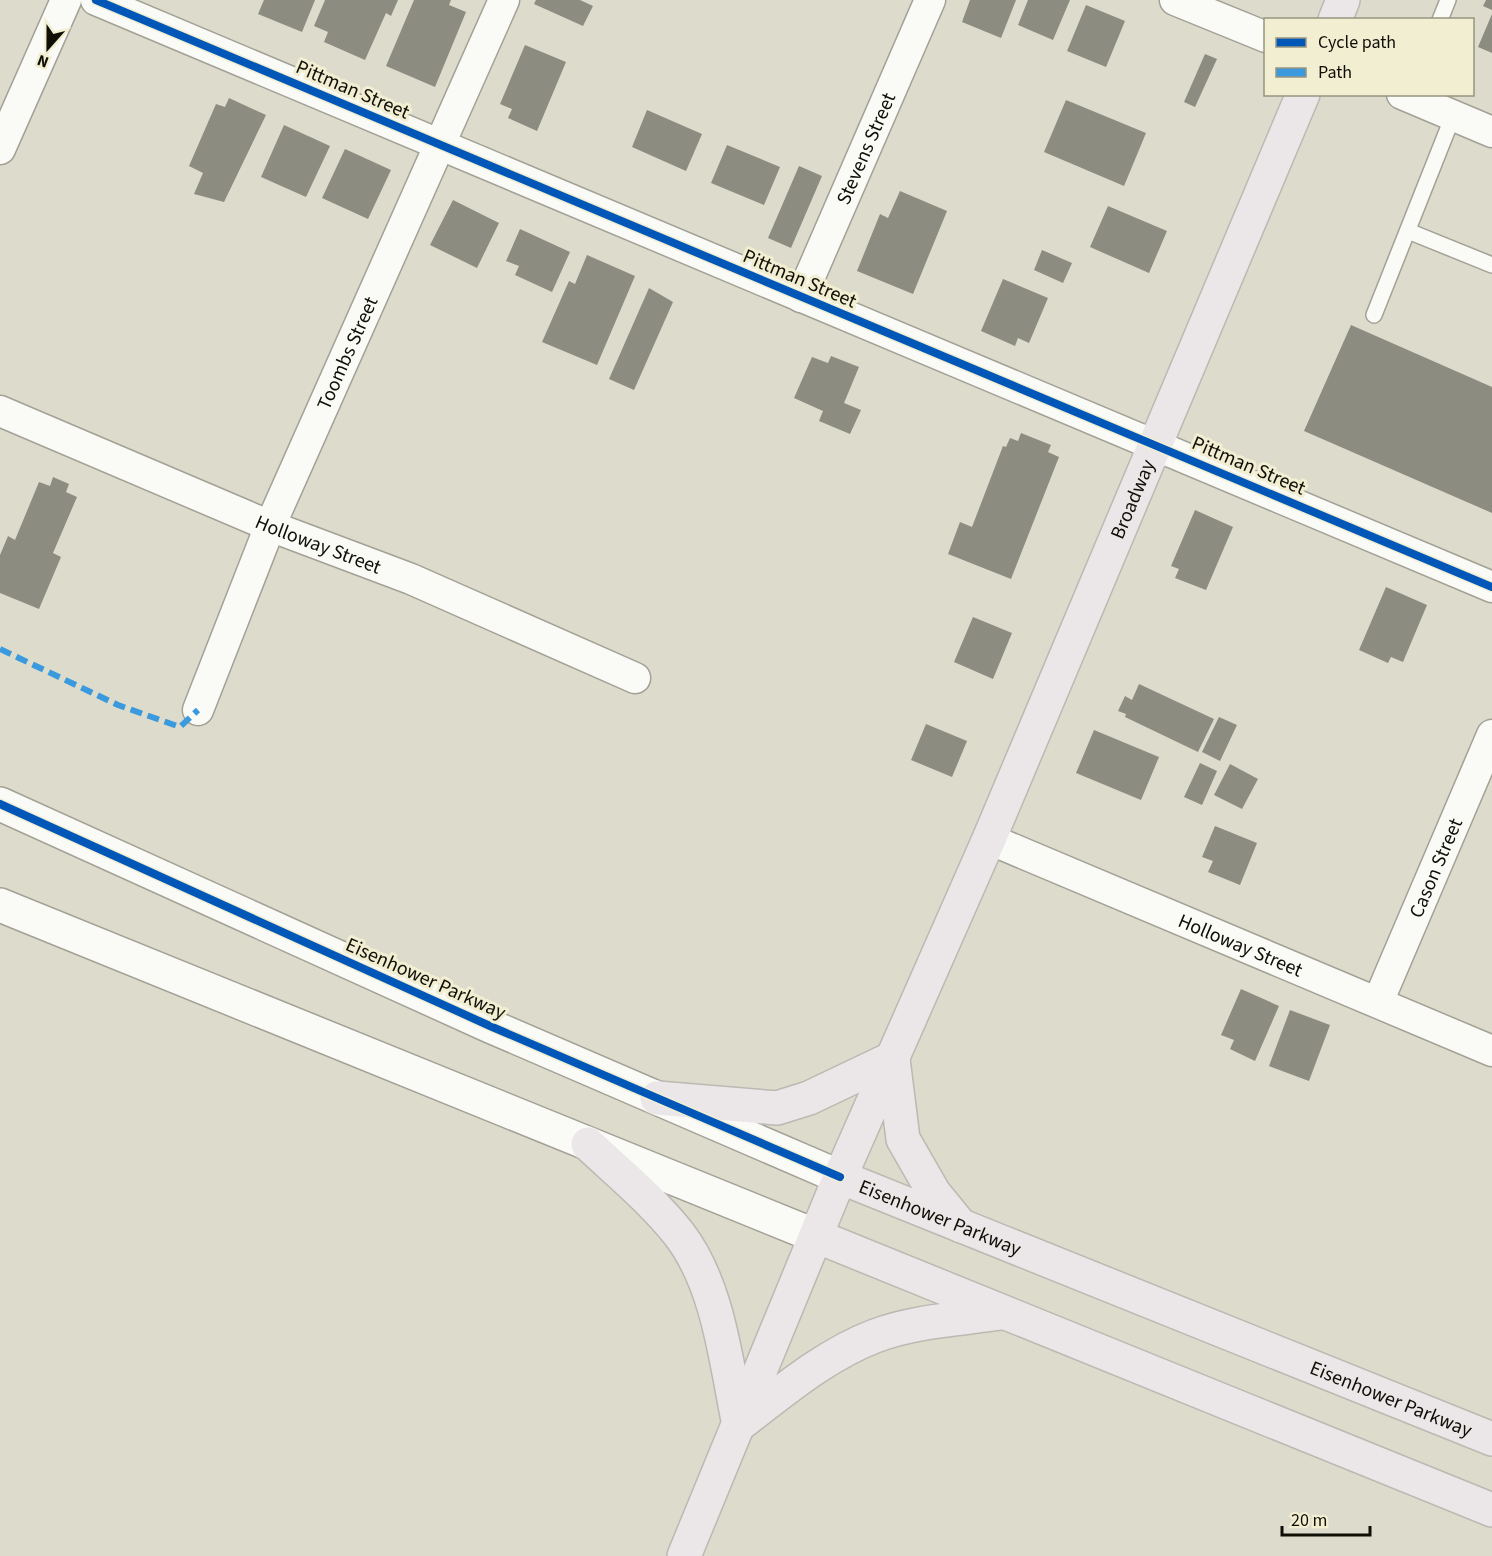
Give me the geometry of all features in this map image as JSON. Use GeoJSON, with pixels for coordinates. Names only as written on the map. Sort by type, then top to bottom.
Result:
{"type":"FeatureCollection","features":[{"type":"Feature","properties":{"kind":"main road"},"geometry":{"type":"LineString","coordinates":[[1336,18],[1343,0]]}},
{"type":"Feature","properties":{"kind":"main road","name":"Broadway"},"geometry":{"type":"LineString","coordinates":[[684,1556],[840,1178],[990,838],[1302,96]]}},
{"type":"Feature","properties":{"kind":"main road"},"geometry":{"type":"LineString","coordinates":[[657,1098],[777,1108],[809,1098],[893,1058],[903,1139],[934,1192],[962,1227]]}},
{"type":"Feature","properties":{"kind":"main road"},"geometry":{"type":"LineString","coordinates":[[588,1144],[645,1197],[680,1236],[699,1271],[718,1325],[739,1425],[807,1373],[875,1336],[911,1326],[1004,1312]]}},
{"type":"Feature","properties":{"kind":"main road","name":"Eisenhower Parkway"},"geometry":{"type":"LineString","coordinates":[[840,1178],[1492,1440]]}},
{"type":"Feature","properties":{"kind":"main road"},"geometry":{"type":"LineString","coordinates":[[816,1236],[1492,1510]]}},
{"type":"Feature","properties":{"kind":"street"},"geometry":{"type":"LineString","coordinates":[[0,149],[66,0]]}},
{"type":"Feature","properties":{"kind":"street","name":"Pittman Street"},"geometry":{"type":"LineString","coordinates":[[96,0],[1492,587]]}},
{"type":"Feature","properties":{"kind":"street","name":"Toombs Street"},"geometry":{"type":"LineString","coordinates":[[198,710],[270,526],[442,144],[504,0]]}},
{"type":"Feature","properties":{"kind":"street","name":"Stevens Street"},"geometry":{"type":"LineString","coordinates":[[801,297],[930,0]]}},
{"type":"Feature","properties":{"kind":"street"},"geometry":{"type":"LineString","coordinates":[[1175,0],[1264,37]]}},
{"type":"Feature","properties":{"kind":"street"},"geometry":{"type":"LineString","coordinates":[[1407,96],[1492,132]]}},
{"type":"Feature","properties":{"kind":"street","name":"Holloway Street"},"geometry":{"type":"LineString","coordinates":[[0,411],[270,526],[411,579],[635,678]]}},
{"type":"Feature","properties":{"kind":"street","name":"Cason Street"},"geometry":{"type":"LineString","coordinates":[[1378,1002],[1492,735]]}},
{"type":"Feature","properties":{"kind":"street","name":"Eisenhower Parkway"},"geometry":{"type":"LineString","coordinates":[[0,804],[840,1178]]}},
{"type":"Feature","properties":{"kind":"street","name":"Holloway Street"},"geometry":{"type":"LineString","coordinates":[[990,838],[1492,1051]]}},
{"type":"Feature","properties":{"kind":"street"},"geometry":{"type":"LineString","coordinates":[[0,905],[816,1236]]}},
{"type":"Feature","properties":{"kind":"lane"},"geometry":{"type":"LineString","coordinates":[[1441,18],[1448,0]]}},
{"type":"Feature","properties":{"kind":"lane"},"geometry":{"type":"LineString","coordinates":[[1374,315],[1453,116]]}},
{"type":"Feature","properties":{"kind":"lane"},"geometry":{"type":"LineString","coordinates":[[1408,231],[1492,265]]}},
{"type":"Feature","properties":{"kind":"building"},"geometry":{"type":"Polygon","coordinates":[[[264,0],[315,0],[302,32],[258,14],[264,0]]]}},
{"type":"Feature","properties":{"kind":"building"},"geometry":{"type":"Polygon","coordinates":[[[325,0],[398,0],[391,16],[386,13],[365,60],[324,42],[328,32],[314,26],[325,0]]]}},
{"type":"Feature","properties":{"kind":"building"},"geometry":{"type":"Polygon","coordinates":[[[414,0],[451,0],[449,5],[466,12],[435,87],[386,66],[414,0]]]}},
{"type":"Feature","properties":{"kind":"building"},"geometry":{"type":"Polygon","coordinates":[[[536,0],[580,0],[593,6],[583,26],[534,4],[536,0]]]}},
{"type":"Feature","properties":{"kind":"building"},"geometry":{"type":"Polygon","coordinates":[[[970,0],[1016,0],[1001,38],[962,22],[970,0]]]}},
{"type":"Feature","properties":{"kind":"building"},"geometry":{"type":"Polygon","coordinates":[[[1028,0],[1070,0],[1053,40],[1018,25],[1028,0]]]}},
{"type":"Feature","properties":{"kind":"building"},"geometry":{"type":"Polygon","coordinates":[[[1486,0],[1492,0],[1492,10],[1483,6],[1486,0]]]}},
{"type":"Feature","properties":{"kind":"building"},"geometry":{"type":"Polygon","coordinates":[[[1086,5],[1125,21],[1106,67],[1067,51],[1086,5]]]}},
{"type":"Feature","properties":{"kind":"building"},"geometry":{"type":"Polygon","coordinates":[[[1492,14],[1492,53],[1478,47],[1492,14]]]}},
{"type":"Feature","properties":{"kind":"building"},"geometry":{"type":"Polygon","coordinates":[[[525,45],[566,62],[537,131],[508,118],[512,109],[500,104],[525,45]]]}},
{"type":"Feature","properties":{"kind":"building"},"geometry":{"type":"Polygon","coordinates":[[[1205,54],[1217,59],[1195,107],[1184,102],[1205,54]]]}},
{"type":"Feature","properties":{"kind":"building"},"geometry":{"type":"Polygon","coordinates":[[[229,98],[266,115],[224,202],[194,194],[203,173],[189,166],[216,104],[225,107],[229,98]]]}},
{"type":"Feature","properties":{"kind":"building"},"geometry":{"type":"Polygon","coordinates":[[[1066,100],[1146,133],[1124,186],[1044,152],[1066,100]]]}},
{"type":"Feature","properties":{"kind":"building"},"geometry":{"type":"Polygon","coordinates":[[[647,110],[702,134],[686,171],[632,147],[647,110]]]}},
{"type":"Feature","properties":{"kind":"building"},"geometry":{"type":"Polygon","coordinates":[[[284,125],[330,146],[306,197],[261,177],[284,125]]]}},
{"type":"Feature","properties":{"kind":"building"},"geometry":{"type":"Polygon","coordinates":[[[727,145],[780,167],[764,205],[711,183],[727,145]]]}},
{"type":"Feature","properties":{"kind":"building"},"geometry":{"type":"Polygon","coordinates":[[[345,149],[391,170],[368,219],[322,198],[345,149]]]}},
{"type":"Feature","properties":{"kind":"building"},"geometry":{"type":"Polygon","coordinates":[[[799,166],[822,176],[791,248],[768,238],[799,166]]]}},
{"type":"Feature","properties":{"kind":"building"},"geometry":{"type":"Polygon","coordinates":[[[900,191],[947,211],[913,294],[857,271],[880,214],[888,218],[900,191]]]}},
{"type":"Feature","properties":{"kind":"building"},"geometry":{"type":"Polygon","coordinates":[[[453,200],[499,223],[477,268],[430,245],[453,200]]]}},
{"type":"Feature","properties":{"kind":"building"},"geometry":{"type":"Polygon","coordinates":[[[1108,206],[1167,231],[1149,273],[1090,247],[1108,206]]]}},
{"type":"Feature","properties":{"kind":"building"},"geometry":{"type":"Polygon","coordinates":[[[520,229],[570,252],[552,292],[515,275],[519,266],[506,261],[520,229]]]}},
{"type":"Feature","properties":{"kind":"building"},"geometry":{"type":"Polygon","coordinates":[[[1042,250],[1072,263],[1063,283],[1034,270],[1042,250]]]}},
{"type":"Feature","properties":{"kind":"building"},"geometry":{"type":"Polygon","coordinates":[[[587,255],[635,276],[597,365],[542,342],[569,281],[575,284],[587,255]]]}},
{"type":"Feature","properties":{"kind":"building"},"geometry":{"type":"Polygon","coordinates":[[[1003,279],[1048,298],[1029,343],[1018,338],[1015,346],[981,331],[1003,279]]]}},
{"type":"Feature","properties":{"kind":"building"},"geometry":{"type":"Polygon","coordinates":[[[649,288],[673,302],[634,390],[609,379],[649,288]]]}},
{"type":"Feature","properties":{"kind":"building"},"geometry":{"type":"Polygon","coordinates":[[[1351,325],[1492,387],[1492,513],[1304,431],[1351,325]]]}},
{"type":"Feature","properties":{"kind":"building"},"geometry":{"type":"Polygon","coordinates":[[[831,356],[859,367],[844,403],[861,410],[850,434],[819,421],[823,411],[794,398],[812,357],[828,363],[831,356]]]}},
{"type":"Feature","properties":{"kind":"building"},"geometry":{"type":"Polygon","coordinates":[[[1021,433],[1051,445],[1048,452],[1059,457],[1011,579],[948,554],[960,522],[972,527],[1003,446],[1006,447],[1010,438],[1018,441],[1021,433]]]}},
{"type":"Feature","properties":{"kind":"building"},"geometry":{"type":"Polygon","coordinates":[[[53,477],[69,484],[66,492],[77,497],[53,553],[61,557],[39,609],[0,593],[0,555],[8,536],[15,540],[39,482],[50,486],[53,477]]]}},
{"type":"Feature","properties":{"kind":"building"},"geometry":{"type":"Polygon","coordinates":[[[1195,510],[1233,527],[1206,590],[1175,578],[1179,569],[1171,566],[1195,510]]]}},
{"type":"Feature","properties":{"kind":"building"},"geometry":{"type":"Polygon","coordinates":[[[1386,587],[1427,605],[1403,662],[1391,657],[1388,663],[1359,650],[1386,587]]]}},
{"type":"Feature","properties":{"kind":"building"},"geometry":{"type":"Polygon","coordinates":[[[973,617],[1012,633],[993,679],[954,662],[973,617]]]}},
{"type":"Feature","properties":{"kind":"building"},"geometry":{"type":"Polygon","coordinates":[[[1139,684],[1214,719],[1198,752],[1125,717],[1126,714],[1118,711],[1125,696],[1132,700],[1139,684]]]}},
{"type":"Feature","properties":{"kind":"building"},"geometry":{"type":"Polygon","coordinates":[[[1219,717],[1237,725],[1220,761],[1202,752],[1219,717]]]}},
{"type":"Feature","properties":{"kind":"building"},"geometry":{"type":"Polygon","coordinates":[[[926,724],[967,741],[952,777],[911,760],[926,724]]]}},
{"type":"Feature","properties":{"kind":"building"},"geometry":{"type":"Polygon","coordinates":[[[1094,730],[1159,757],[1141,800],[1076,773],[1094,730]]]}},
{"type":"Feature","properties":{"kind":"building"},"geometry":{"type":"Polygon","coordinates":[[[1200,763],[1217,771],[1202,805],[1184,797],[1200,763]]]}},
{"type":"Feature","properties":{"kind":"building"},"geometry":{"type":"Polygon","coordinates":[[[1230,764],[1258,779],[1242,809],[1214,795],[1230,764]]]}},
{"type":"Feature","properties":{"kind":"building"},"geometry":{"type":"Polygon","coordinates":[[[1215,826],[1257,843],[1240,885],[1208,872],[1213,861],[1202,857],[1215,826]]]}},
{"type":"Feature","properties":{"kind":"building"},"geometry":{"type":"Polygon","coordinates":[[[1241,989],[1279,1006],[1255,1061],[1230,1049],[1234,1040],[1221,1035],[1241,989]]]}},
{"type":"Feature","properties":{"kind":"building"},"geometry":{"type":"Polygon","coordinates":[[[1290,1010],[1330,1025],[1309,1081],[1269,1066],[1290,1010]]]}},
{"type":"Feature","properties":{"kind":"marked path"},"geometry":{"type":"LineString","coordinates":[[0,649],[118,705],[180,727],[198,710]]}},
{"type":"Feature","properties":{"kind":"cycle path"},"geometry":{"type":"LineString","coordinates":[[96,0],[1492,587]]}},
{"type":"Feature","properties":{"kind":"cycle path"},"geometry":{"type":"LineString","coordinates":[[0,804],[490,1026],[840,1177]]}}]}
